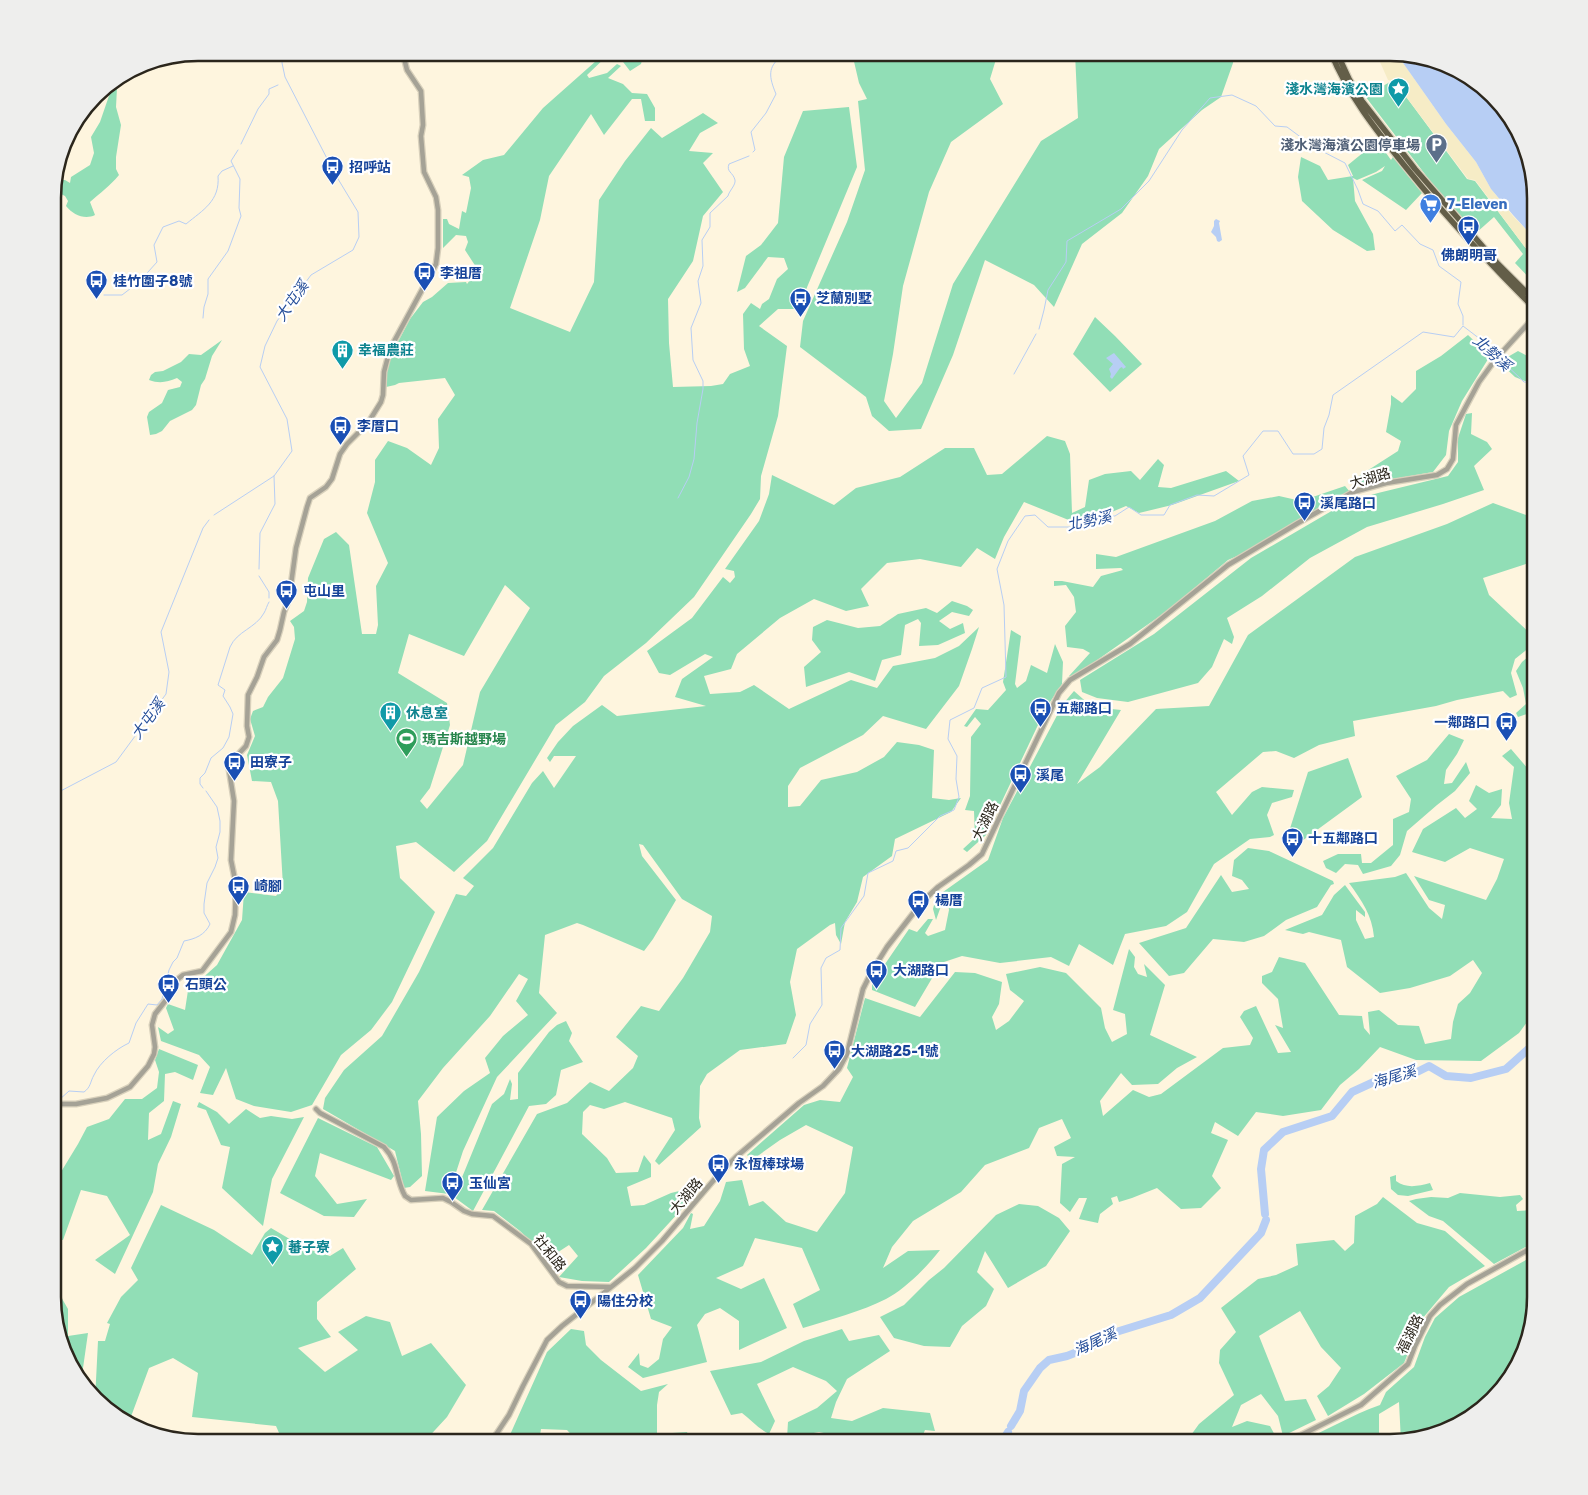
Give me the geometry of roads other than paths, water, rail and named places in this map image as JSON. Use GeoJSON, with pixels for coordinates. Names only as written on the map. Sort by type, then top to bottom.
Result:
{"type":"FeatureCollection","features":[{"type":"Feature","properties":{"kind":"main road"},"geometry":{"type":"LineString","coordinates":[[1335,61],[1344,81],[1358,103],[1419,184],[1493,268],[1526,300]]}},
{"type":"Feature","properties":{"kind":"main road"},"geometry":{"type":"LineString","coordinates":[[1341,61],[1362,101],[1414,169],[1498,264],[1526,292]]}},
{"type":"Feature","properties":{"kind":"street"},"geometry":{"type":"LineString","coordinates":[[62,1104],[76,1104],[107,1098],[130,1087],[148,1066],[154,1054],[152,1025],[155,1014],[166,1000],[174,982],[183,975],[202,971],[231,932],[235,915],[236,885],[231,860],[234,801],[228,770],[232,761],[246,746],[249,737],[247,726],[248,695],[257,678],[264,658],[277,640],[289,599],[296,548],[310,498],[326,487],[332,479],[340,454],[347,444],[368,423],[381,402],[384,372],[390,350],[436,264],[438,210],[436,197],[424,172],[421,136],[423,125],[421,91],[407,70],[405,62]]}},
{"type":"Feature","properties":{"kind":"street","name":"大湖路"},"geometry":{"type":"LineString","coordinates":[[496,1434],[509,1415],[522,1386],[547,1340],[635,1268],[662,1241],[719,1174],[736,1157],[792,1108],[822,1086],[839,1069],[847,1054],[862,990],[872,971],[903,925],[922,902],[938,887],[982,854],[1060,693],[1070,680],[1130,644],[1228,565],[1353,492],[1386,483],[1437,475],[1447,469],[1453,459],[1456,425],[1479,382],[1498,357],[1526,326]]}},
{"type":"Feature","properties":{"kind":"street","name":"社和路"},"geometry":{"type":"LineString","coordinates":[[316,1109],[320,1113],[384,1146],[394,1160],[403,1192],[411,1200],[443,1198],[472,1214],[493,1216],[531,1244],[559,1282],[567,1286],[612,1287]]}},
{"type":"Feature","properties":{"kind":"street","name":"福湖路"},"geometry":{"type":"LineString","coordinates":[[1303,1434],[1361,1405],[1408,1364],[1430,1316],[1440,1305],[1467,1284],[1527,1251]]}},
{"type":"Feature","properties":{"kind":"water"},"geometry":{"type":"Polygon","coordinates":[[[1403,63],[1434,69],[1466,84],[1487,101],[1498,115],[1513,138],[1522,163],[1526,190],[1526,229],[1491,189],[1476,162],[1446,124],[1403,63]]]}},
{"type":"Feature","properties":{"kind":"water"},"geometry":{"type":"Polygon","coordinates":[[[1216,219],[1220,221],[1222,240],[1219,242],[1211,232],[1216,219]]]}},
{"type":"Feature","properties":{"kind":"water"},"geometry":{"type":"Polygon","coordinates":[[[1114,353],[1126,367],[1120,368],[1112,379],[1109,369],[1113,364],[1106,358],[1114,353]]]}},
{"type":"Feature","properties":{"kind":"waterway","name":"大屯溪"},"geometry":{"type":"LineString","coordinates":[[214,515],[274,476],[292,451],[287,419],[260,367],[265,346],[277,321],[311,275],[353,250],[359,237],[358,212],[335,174],[285,77],[282,62]]}},
{"type":"Feature","properties":{"kind":"waterway"},"geometry":{"type":"LineString","coordinates":[[753,152],[755,150],[751,132],[766,113],[776,94],[771,77],[772,68],[776,62]]}},
{"type":"Feature","properties":{"kind":"waterway"},"geometry":{"type":"LineString","coordinates":[[241,144],[258,109],[269,94],[269,89],[278,85]]}},
{"type":"Feature","properties":{"kind":"waterway"},"geometry":{"type":"LineString","coordinates":[[1039,329],[1048,290],[1066,262],[1067,241],[1121,209],[1149,181],[1182,130],[1210,98],[1232,95],[1256,106],[1275,126],[1287,127],[1314,147],[1345,163],[1363,204],[1378,211],[1395,231],[1402,225],[1420,244],[1433,250],[1439,266],[1461,282],[1458,304],[1463,316],[1463,325]]}},
{"type":"Feature","properties":{"kind":"waterway"},"geometry":{"type":"LineString","coordinates":[[203,318],[208,294],[208,279],[228,251],[241,216],[239,208],[240,179],[231,161],[238,150]]}},
{"type":"Feature","properties":{"kind":"waterway"},"geometry":{"type":"LineString","coordinates":[[678,498],[689,477],[694,459],[697,423],[703,389],[703,381],[693,360],[691,328],[701,303],[698,281],[703,266],[702,240],[710,227],[710,213],[728,196],[734,184],[734,177],[728,169],[729,164],[749,156]]}},
{"type":"Feature","properties":{"kind":"waterway"},"geometry":{"type":"LineString","coordinates":[[104,295],[122,295],[139,282],[157,262],[154,245],[163,227],[179,221],[186,224],[204,209],[216,192],[218,176],[222,171],[233,166]]}},
{"type":"Feature","properties":{"kind":"waterway","name":"北勢溪"},"geometry":{"type":"LineString","coordinates":[[793,1058],[806,1045],[810,1024],[822,1005],[821,968],[826,958],[840,950],[841,928],[864,896],[868,873],[893,861],[896,851],[908,848],[940,816],[954,810],[959,797],[956,779],[957,756],[948,739],[950,720],[974,708],[982,688],[1006,677],[1004,605],[997,569],[1008,541],[1025,516],[1035,515],[1048,527],[1071,527],[1102,516],[1115,516],[1129,507],[1141,515],[1164,515],[1170,505],[1197,495],[1214,496],[1249,475],[1243,456],[1263,431],[1278,431],[1293,454],[1314,454],[1322,449],[1324,428],[1333,395],[1423,332],[1454,337],[1463,326],[1497,355]]}},
{"type":"Feature","properties":{"kind":"waterway"},"geometry":{"type":"LineString","coordinates":[[1014,374],[1036,334]]}},
{"type":"Feature","properties":{"kind":"waterway","name":"北勢溪"},"geometry":{"type":"LineString","coordinates":[[1499,358],[1526,382]]}},
{"type":"Feature","properties":{"kind":"waterway"},"geometry":{"type":"LineString","coordinates":[[259,569],[260,533],[275,504],[274,476]]}},
{"type":"Feature","properties":{"kind":"waterway","name":"大屯溪"},"geometry":{"type":"LineString","coordinates":[[62,790],[116,762],[166,694],[169,672],[161,632],[203,528],[209,520]]}},
{"type":"Feature","properties":{"kind":"waterway"},"geometry":{"type":"LineString","coordinates":[[259,576],[269,592],[269,598]]}},
{"type":"Feature","properties":{"kind":"waterway"},"geometry":{"type":"LineString","coordinates":[[203,788],[200,784],[200,778],[205,773],[211,758],[223,748],[229,737],[233,714],[223,696],[225,690],[218,685],[230,647],[237,637],[261,618],[269,602]]}},
{"type":"Feature","properties":{"kind":"waterway"},"geometry":{"type":"LineString","coordinates":[[62,1097],[69,1091],[84,1092],[104,1061],[129,1043],[136,1023],[148,1004],[157,1005],[162,999],[169,970],[177,958],[184,941],[199,936],[210,924],[204,913],[204,904],[207,883],[218,858],[216,847],[220,832],[220,821],[217,807],[206,791]]}},
{"type":"Feature","properties":{"kind":"waterway","name":"海尾溪"},"geometry":{"type":"LineString","coordinates":[[1265,1214],[1261,1169],[1264,1150],[1283,1132],[1332,1116],[1352,1092],[1376,1081],[1391,1076],[1409,1076],[1429,1066],[1446,1076],[1471,1078],[1506,1069],[1527,1050]]}},
{"type":"Feature","properties":{"kind":"waterway","name":"海尾溪"},"geometry":{"type":"LineString","coordinates":[[1011,1426],[1020,1411],[1024,1391],[1040,1368],[1049,1360],[1067,1356],[1090,1347],[1116,1332],[1171,1315],[1200,1298],[1261,1233],[1266,1220]]}},
{"type":"Feature","properties":{"kind":"place","name":"淺水灣海濱公園"},"geometry":{"type":"Point","coordinates":[1399,108]}},
{"type":"Feature","properties":{"kind":"place","name":"淺水灣海濱公園停車場"},"geometry":{"type":"Point","coordinates":[1436,164]}},
{"type":"Feature","properties":{"kind":"place","name":"招呼站"},"geometry":{"type":"Point","coordinates":[333,186]}},
{"type":"Feature","properties":{"kind":"place","name":"7-Eleven"},"geometry":{"type":"Point","coordinates":[1431,223]}},
{"type":"Feature","properties":{"kind":"place","name":"佛朗明哥"},"geometry":{"type":"Point","coordinates":[1469,246]}},
{"type":"Feature","properties":{"kind":"place","name":"李祖厝"},"geometry":{"type":"Point","coordinates":[424,292]}},
{"type":"Feature","properties":{"kind":"place","name":"桂竹圍子8號"},"geometry":{"type":"Point","coordinates":[97,300]}},
{"type":"Feature","properties":{"kind":"place","name":"芝蘭別墅"},"geometry":{"type":"Point","coordinates":[800,317]}},
{"type":"Feature","properties":{"kind":"place","name":"幸福農莊"},"geometry":{"type":"Point","coordinates":[342,369]}},
{"type":"Feature","properties":{"kind":"place","name":"李厝口"},"geometry":{"type":"Point","coordinates":[341,445]}},
{"type":"Feature","properties":{"kind":"place","name":"溪尾路口"},"geometry":{"type":"Point","coordinates":[1304,522]}},
{"type":"Feature","properties":{"kind":"place","name":"屯山里"},"geometry":{"type":"Point","coordinates":[287,610]}},
{"type":"Feature","properties":{"kind":"place","name":"五鄰路口"},"geometry":{"type":"Point","coordinates":[1040,727]}},
{"type":"Feature","properties":{"kind":"place","name":"休息室"},"geometry":{"type":"Point","coordinates":[390,732]}},
{"type":"Feature","properties":{"kind":"place","name":"一鄰路口"},"geometry":{"type":"Point","coordinates":[1506,741]}},
{"type":"Feature","properties":{"kind":"place","name":"瑪吉斯越野場"},"geometry":{"type":"Point","coordinates":[406,758]}},
{"type":"Feature","properties":{"kind":"place","name":"田寮子"},"geometry":{"type":"Point","coordinates":[234,781]}},
{"type":"Feature","properties":{"kind":"place","name":"溪尾"},"geometry":{"type":"Point","coordinates":[1020,794]}},
{"type":"Feature","properties":{"kind":"place","name":"十五鄰路口"},"geometry":{"type":"Point","coordinates":[1292,857]}},
{"type":"Feature","properties":{"kind":"place","name":"崎腳"},"geometry":{"type":"Point","coordinates":[238,905]}},
{"type":"Feature","properties":{"kind":"place","name":"楊厝"},"geometry":{"type":"Point","coordinates":[919,919]}},
{"type":"Feature","properties":{"kind":"place","name":"大湖路口"},"geometry":{"type":"Point","coordinates":[877,989]}},
{"type":"Feature","properties":{"kind":"place","name":"石頭公"},"geometry":{"type":"Point","coordinates":[169,1003]}},
{"type":"Feature","properties":{"kind":"place","name":"大湖路25-1號"},"geometry":{"type":"Point","coordinates":[835,1070]}},
{"type":"Feature","properties":{"kind":"place","name":"永恆棒球場"},"geometry":{"type":"Point","coordinates":[718,1183]}},
{"type":"Feature","properties":{"kind":"place","name":"玉仙宮"},"geometry":{"type":"Point","coordinates":[453,1202]}},
{"type":"Feature","properties":{"kind":"place","name":"蕃子寮"},"geometry":{"type":"Point","coordinates":[272,1266]}},
{"type":"Feature","properties":{"kind":"place","name":"陽住分校"},"geometry":{"type":"Point","coordinates":[581,1320]}}]}
